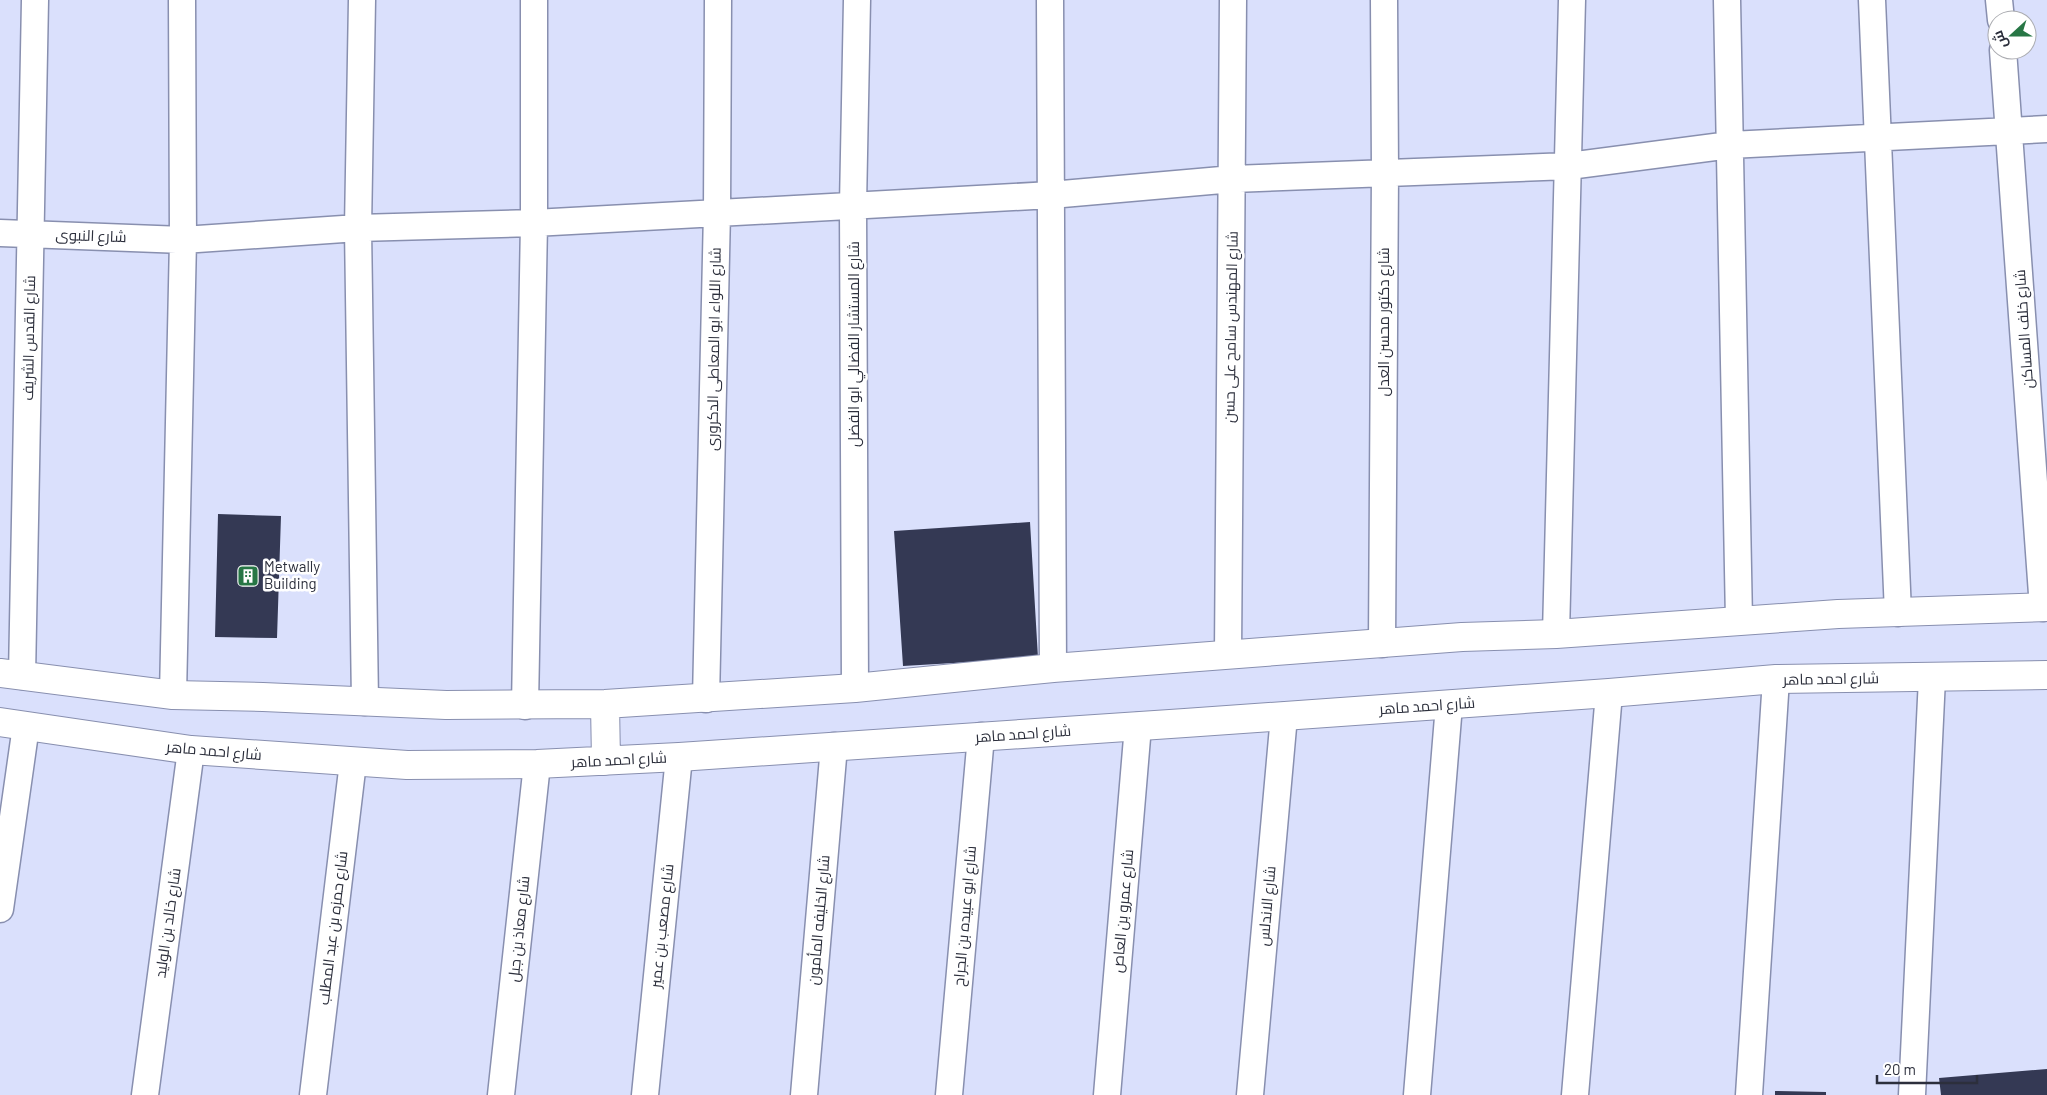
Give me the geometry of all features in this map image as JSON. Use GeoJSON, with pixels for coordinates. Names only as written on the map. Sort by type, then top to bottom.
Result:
{"type":"FeatureCollection","features":[{"type":"Feature","properties":{"kind":"main road"},"geometry":{"type":"LineString","coordinates":[[11,674],[173,695],[446,705],[605,704],[855,688],[1052,668],[1462,637],[1556,634],[1838,614],[2045,608]]}},
{"type":"Feature","properties":{"kind":"main road","name":"شارع احمد ماهر"},"geometry":{"type":"LineString","coordinates":[[13,724],[192,750],[407,765],[537,764],[679,758],[1449,705],[1776,680],[2047,675]]}},
{"type":"Feature","properties":{"kind":"main road"},"geometry":{"type":"LineString","coordinates":[[605,704],[606,761]]}},
{"type":"Feature","properties":{"kind":"street","name":"شارع القدس الشريف"},"geometry":{"type":"LineString","coordinates":[[11,674],[31,234],[35,0]]}},
{"type":"Feature","properties":{"kind":"street"},"geometry":{"type":"LineString","coordinates":[[173,695],[183,240],[182,0]]}},
{"type":"Feature","properties":{"kind":"street"},"geometry":{"type":"LineString","coordinates":[[362,0],[358,228],[365,702]]}},
{"type":"Feature","properties":{"kind":"street"},"geometry":{"type":"LineString","coordinates":[[525,706],[534,223],[534,0]]}},
{"type":"Feature","properties":{"kind":"street","name":"شارع اللواء ابو المعاطى الدكرورى"},"geometry":{"type":"LineString","coordinates":[[706,699],[717,212],[718,0]]}},
{"type":"Feature","properties":{"kind":"street","name":"شارع المستشار الفضالي ابو الفضل"},"geometry":{"type":"LineString","coordinates":[[855,688],[854,205],[857,0]]}},
{"type":"Feature","properties":{"kind":"street"},"geometry":{"type":"LineString","coordinates":[[1050,0],[1052,668]]}},
{"type":"Feature","properties":{"kind":"street","name":"شارع المهندس سامح على حسن"},"geometry":{"type":"LineString","coordinates":[[1228,654],[1233,0]]}},
{"type":"Feature","properties":{"kind":"street","name":"شارع دكتور محسن العدل"},"geometry":{"type":"LineString","coordinates":[[1382,644],[1385,172],[1384,0]]}},
{"type":"Feature","properties":{"kind":"street"},"geometry":{"type":"LineString","coordinates":[[1556,634],[1572,0]]}},
{"type":"Feature","properties":{"kind":"street"},"geometry":{"type":"LineString","coordinates":[[1727,0],[1738,621]]}},
{"type":"Feature","properties":{"kind":"street"},"geometry":{"type":"LineString","coordinates":[[1872,0],[1898,612]]}},
{"type":"Feature","properties":{"kind":"street","name":"شارع خلف المساكن"},"geometry":{"type":"LineString","coordinates":[[2004,60],[2045,608]]}},
{"type":"Feature","properties":{"kind":"street","name":"شارع النبوى"},"geometry":{"type":"LineString","coordinates":[[0,233],[183,240],[358,228],[534,223],[1052,194],[1233,179],[1568,166],[1730,145],[2047,129]]}},
{"type":"Feature","properties":{"kind":"street"},"geometry":{"type":"LineString","coordinates":[[1912,1095],[1932,678]]}},
{"type":"Feature","properties":{"kind":"street"},"geometry":{"type":"LineString","coordinates":[[1749,1095],[1776,680]]}},
{"type":"Feature","properties":{"kind":"street"},"geometry":{"type":"LineString","coordinates":[[1575,1095],[1609,693]]}},
{"type":"Feature","properties":{"kind":"street"},"geometry":{"type":"LineString","coordinates":[[1417,1095],[1449,705]]}},
{"type":"Feature","properties":{"kind":"street","name":"شارع الاندلس"},"geometry":{"type":"LineString","coordinates":[[1250,1095],[1284,716]]}},
{"type":"Feature","properties":{"kind":"street"},"geometry":{"type":"LineString","coordinates":[[0,909],[13,724]]}},
{"type":"Feature","properties":{"kind":"street","name":"شارع عمرو بن العاص"},"geometry":{"type":"LineString","coordinates":[[1107,1095],[1138,726]]}},
{"type":"Feature","properties":{"kind":"street","name":"شارع ابو عبيده بن الجراح"},"geometry":{"type":"LineString","coordinates":[[949,1095],[982,736]]}},
{"type":"Feature","properties":{"kind":"street","name":"شارع الخليفه المأمون"},"geometry":{"type":"LineString","coordinates":[[804,1095],[834,746]]}},
{"type":"Feature","properties":{"kind":"street","name":"شارع خالد بن الوليد"},"geometry":{"type":"LineString","coordinates":[[145,1095],[192,750]]}},
{"type":"Feature","properties":{"kind":"street","name":"شارع مصعب بن عمير"},"geometry":{"type":"LineString","coordinates":[[645,1095],[679,758]]}},
{"type":"Feature","properties":{"kind":"street","name":"شارع حمزه بن عبد المطلب"},"geometry":{"type":"LineString","coordinates":[[313,1095],[354,762]]}},
{"type":"Feature","properties":{"kind":"street","name":"شارع معاذ بن جبل"},"geometry":{"type":"LineString","coordinates":[[501,1095],[537,764]]}},
{"type":"Feature","properties":{"kind":"building","name":"Metwally Building"},"geometry":{"type":"Polygon","coordinates":[[[218,514],[281,516],[277,638],[215,637],[218,514]]]}},
{"type":"Feature","properties":{"kind":"building"},"geometry":{"type":"Polygon","coordinates":[[[1030,522],[1038,658],[903,666],[894,531],[1030,522]]]}},
{"type":"Feature","properties":{"kind":"building"},"geometry":{"type":"Polygon","coordinates":[[[2047,1069],[2047,1095],[1941,1095],[1939,1078],[2047,1069]]]}},
{"type":"Feature","properties":{"kind":"building"},"geometry":{"type":"Polygon","coordinates":[[[1775,1091],[1826,1092],[1826,1095],[1775,1095],[1775,1091]]]}},
{"type":"Feature","properties":{"kind":"place","name":"Metwally Building"},"geometry":{"type":"Point","coordinates":[248,576]}}]}
